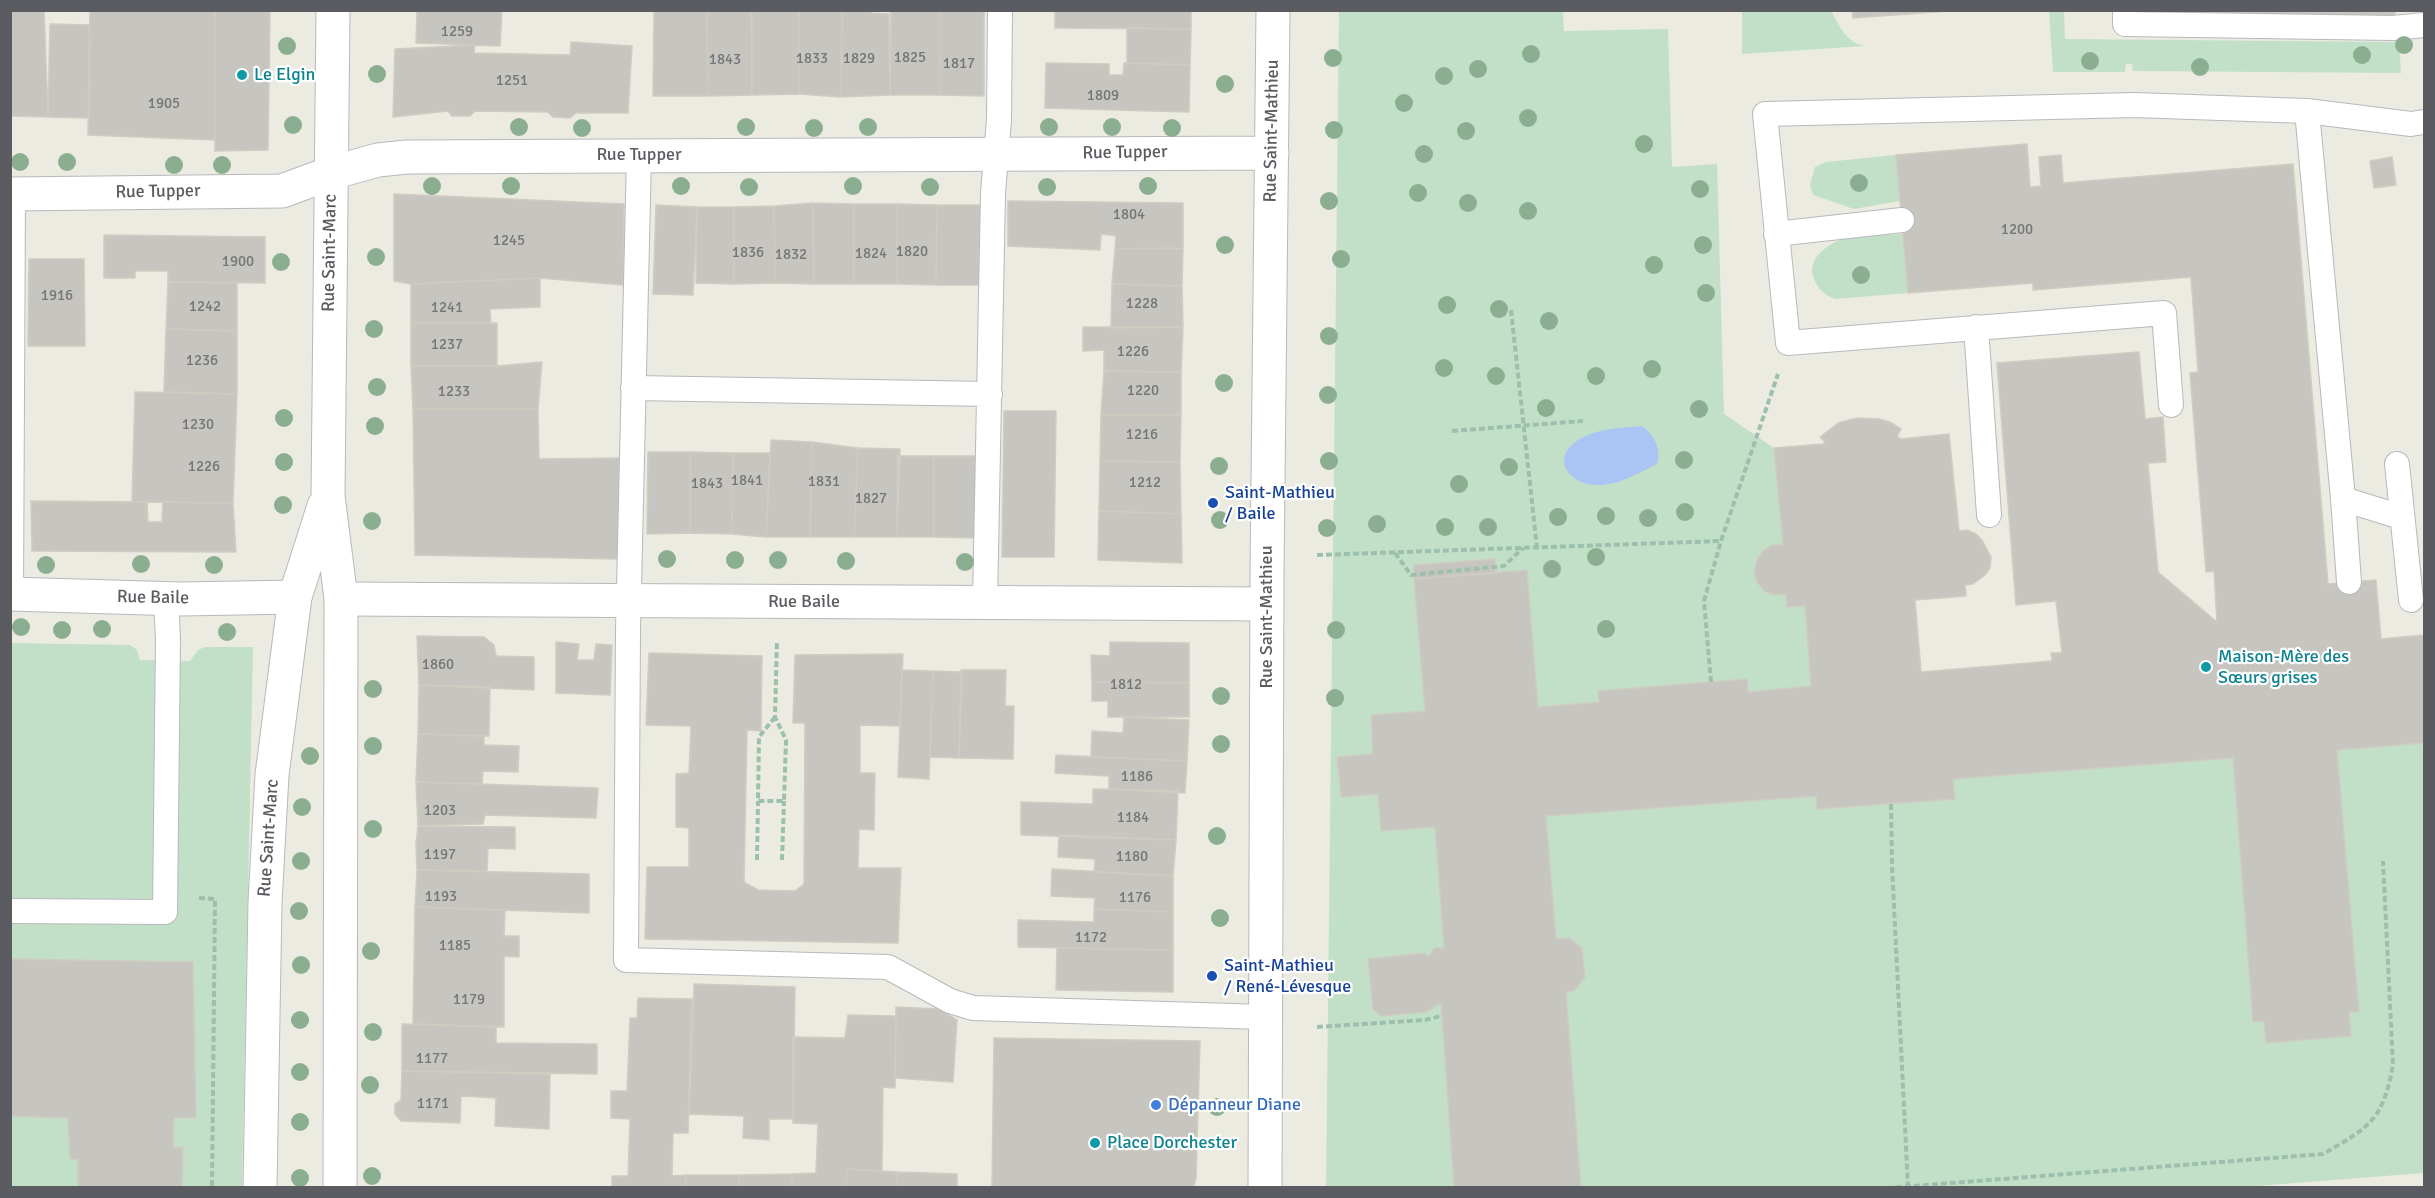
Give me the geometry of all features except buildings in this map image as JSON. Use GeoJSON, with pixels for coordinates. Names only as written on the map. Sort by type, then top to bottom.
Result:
{"type":"FeatureCollection","features":[{"type":"Feature","properties":{"kind":"street","name":"Rue Saint-Marc"},"geometry":{"type":"LineString","coordinates":[[333,10],[328,496],[341,598],[340,1188]]}},
{"type":"Feature","properties":{"kind":"street","name":"Rue Saint-Mathieu"},"geometry":{"type":"LineString","coordinates":[[1265,1188],[1264,1017],[1273,10]]}},
{"type":"Feature","properties":{"kind":"street","name":"Rue Tupper"},"geometry":{"type":"LineString","coordinates":[[12,194],[282,191],[331,173],[392,157],[1272,153]]}},
{"type":"Feature","properties":{"kind":"street","name":"Rue Saint-Marc"},"geometry":{"type":"LineString","coordinates":[[260,1188],[268,825],[295,597],[328,496]]}},
{"type":"Feature","properties":{"kind":"street","name":"Rue Baile"},"geometry":{"type":"LineString","coordinates":[[11,594],[166,599],[295,597]]}},
{"type":"Feature","properties":{"kind":"street","name":"Rue Baile"},"geometry":{"type":"LineString","coordinates":[[341,598],[1267,604]]}},
{"type":"Feature","properties":{"kind":"lane"},"geometry":{"type":"LineString","coordinates":[[985,603],[993,193],[999,120],[1000,10]]}},
{"type":"Feature","properties":{"kind":"lane"},"geometry":{"type":"LineString","coordinates":[[2125,10],[2126,24],[2393,28],[2424,25]]}},
{"type":"Feature","properties":{"kind":"lane"},"geometry":{"type":"LineString","coordinates":[[2171,405],[2163,313],[1788,343],[1765,114],[2134,105],[2307,111],[2411,124],[2424,122]]}},
{"type":"Feature","properties":{"kind":"lane"},"geometry":{"type":"LineString","coordinates":[[2307,111],[2349,582]]}},
{"type":"Feature","properties":{"kind":"lane"},"geometry":{"type":"LineString","coordinates":[[639,155],[629,599],[626,960],[888,967],[950,1001],[973,1008],[1264,1017]]}},
{"type":"Feature","properties":{"kind":"lane"},"geometry":{"type":"LineString","coordinates":[[11,594],[12,194]]}},
{"type":"Feature","properties":{"kind":"lane"},"geometry":{"type":"LineString","coordinates":[[1776,234],[1902,220]]}},
{"type":"Feature","properties":{"kind":"lane"},"geometry":{"type":"LineString","coordinates":[[1976,327],[1989,515]]}},
{"type":"Feature","properties":{"kind":"lane"},"geometry":{"type":"LineString","coordinates":[[633,388],[990,394]]}},
{"type":"Feature","properties":{"kind":"lane"},"geometry":{"type":"LineString","coordinates":[[2397,464],[2411,600]]}},
{"type":"Feature","properties":{"kind":"lane"},"geometry":{"type":"LineString","coordinates":[[2343,499],[2402,517]]}},
{"type":"Feature","properties":{"kind":"lane"},"geometry":{"type":"LineString","coordinates":[[10,911],[165,912],[168,639],[166,599]]}},
{"type":"Feature","properties":{"kind":"path"},"geometry":{"type":"LineString","coordinates":[[1511,310],[1537,548]]}},
{"type":"Feature","properties":{"kind":"path"},"geometry":{"type":"LineString","coordinates":[[1711,682],[1704,601],[1721,541],[1788,343]]}},
{"type":"Feature","properties":{"kind":"path"},"geometry":{"type":"LineString","coordinates":[[1452,431],[1583,421]]}},
{"type":"Feature","properties":{"kind":"path"},"geometry":{"type":"LineString","coordinates":[[1317,555],[1721,541]]}},
{"type":"Feature","properties":{"kind":"path"},"geometry":{"type":"LineString","coordinates":[[1395,553],[1411,574],[1504,566],[1523,548]]}},
{"type":"Feature","properties":{"kind":"path"},"geometry":{"type":"LineString","coordinates":[[1468,569],[1469,575]]}},
{"type":"Feature","properties":{"kind":"path"},"geometry":{"type":"LineString","coordinates":[[777,636],[776,717],[786,740],[782,860]]}},
{"type":"Feature","properties":{"kind":"path"},"geometry":{"type":"LineString","coordinates":[[757,860],[759,737],[776,717]]}},
{"type":"Feature","properties":{"kind":"path"},"geometry":{"type":"LineString","coordinates":[[758,801],[784,801]]}},
{"type":"Feature","properties":{"kind":"path"},"geometry":{"type":"LineString","coordinates":[[1892,804],[1892,866],[1908,1187]]}},
{"type":"Feature","properties":{"kind":"path"},"geometry":{"type":"LineString","coordinates":[[1887,1188],[2323,1154],[2353,1137],[2381,1110],[2388,1094],[2393,1065],[2383,861]]}},
{"type":"Feature","properties":{"kind":"path"},"geometry":{"type":"LineString","coordinates":[[193,897],[216,898],[212,1188]]}},
{"type":"Feature","properties":{"kind":"path"},"geometry":{"type":"LineString","coordinates":[[1317,1027],[1425,1020],[1441,1016]]}},
{"type":"Feature","properties":{"kind":"green space"},"geometry":{"type":"Polygon","coordinates":[[[1339,11],[1563,11],[1564,31],[1668,29],[1672,167],[1717,164],[1724,414],[1774,448],[1783,545],[1769,548],[1760,554],[1756,563],[1755,575],[1763,590],[1776,595],[1788,595],[1805,606],[1811,686],[1748,692],[1746,679],[1598,691],[1599,702],[1538,707],[1527,571],[1496,573],[1494,559],[1414,565],[1425,711],[1371,715],[1373,754],[1337,757],[1341,796],[1378,794],[1381,831],[1435,827],[1444,948],[1435,948],[1428,957],[1423,953],[1368,959],[1381,1016],[1426,1012],[1441,1003],[1454,1187],[1326,1188],[1339,11]]]}},
{"type":"Feature","properties":{"kind":"green space"},"geometry":{"type":"Polygon","coordinates":[[[1742,11],[1831,11],[1848,38],[1865,46],[1742,54],[1742,11]]]}},
{"type":"Feature","properties":{"kind":"green space"},"geometry":{"type":"Polygon","coordinates":[[[2049,11],[2064,11],[2065,39],[2399,42],[2401,73],[2133,71],[2132,64],[2126,64],[2125,72],[2053,72],[2049,11]]]}},
{"type":"Feature","properties":{"kind":"green space"},"geometry":{"type":"Polygon","coordinates":[[[1896,155],[1900,201],[1854,209],[1813,195],[1810,185],[1815,167],[1826,162],[1896,155]]]}},
{"type":"Feature","properties":{"kind":"green space"},"geometry":{"type":"Polygon","coordinates":[[[1903,234],[1908,293],[1835,299],[1824,293],[1816,284],[1812,269],[1814,262],[1829,245],[1851,237],[1903,234]]]}},
{"type":"Feature","properties":{"kind":"green space"},"geometry":{"type":"Polygon","coordinates":[[[11,643],[130,645],[137,650],[140,660],[190,661],[198,650],[205,647],[253,647],[242,1187],[11,1188],[11,643]]]}},
{"type":"Feature","properties":{"kind":"green space"},"geometry":{"type":"Polygon","coordinates":[[[2424,743],[2424,1173],[2231,1188],[1581,1187],[1566,992],[1574,991],[1585,976],[1582,948],[1570,938],[1556,939],[1546,816],[1816,796],[1818,809],[1954,799],[1953,779],[2233,758],[2253,1022],[2264,1021],[2267,1043],[2350,1036],[2349,1012],[2359,1011],[2337,750],[2424,743]]]}},
{"type":"Feature","properties":{"kind":"water"},"geometry":{"type":"Polygon","coordinates":[[[1642,426],[1656,443],[1657,464],[1628,478],[1604,485],[1577,480],[1566,468],[1564,461],[1566,453],[1571,446],[1587,435],[1618,428],[1642,426]]]}},
{"type":"Feature","properties":{"kind":"place","name":"Le Elgin"},"geometry":{"type":"Point","coordinates":[242,75]}},
{"type":"Feature","properties":{"kind":"place","name":"Saint-Mathieu / Baile"},"geometry":{"type":"Point","coordinates":[1213,503]}},
{"type":"Feature","properties":{"kind":"place","name":"Maison-Mère des Sœurs grises"},"geometry":{"type":"Point","coordinates":[2206,667]}},
{"type":"Feature","properties":{"kind":"place","name":"Saint-Mathieu / René-Lévesque"},"geometry":{"type":"Point","coordinates":[1212,976]}},
{"type":"Feature","properties":{"kind":"place","name":"Dépanneur Diane"},"geometry":{"type":"Point","coordinates":[1156,1105]}},
{"type":"Feature","properties":{"kind":"place","name":"Place Dorchester"},"geometry":{"type":"Point","coordinates":[1095,1143]}}]}
